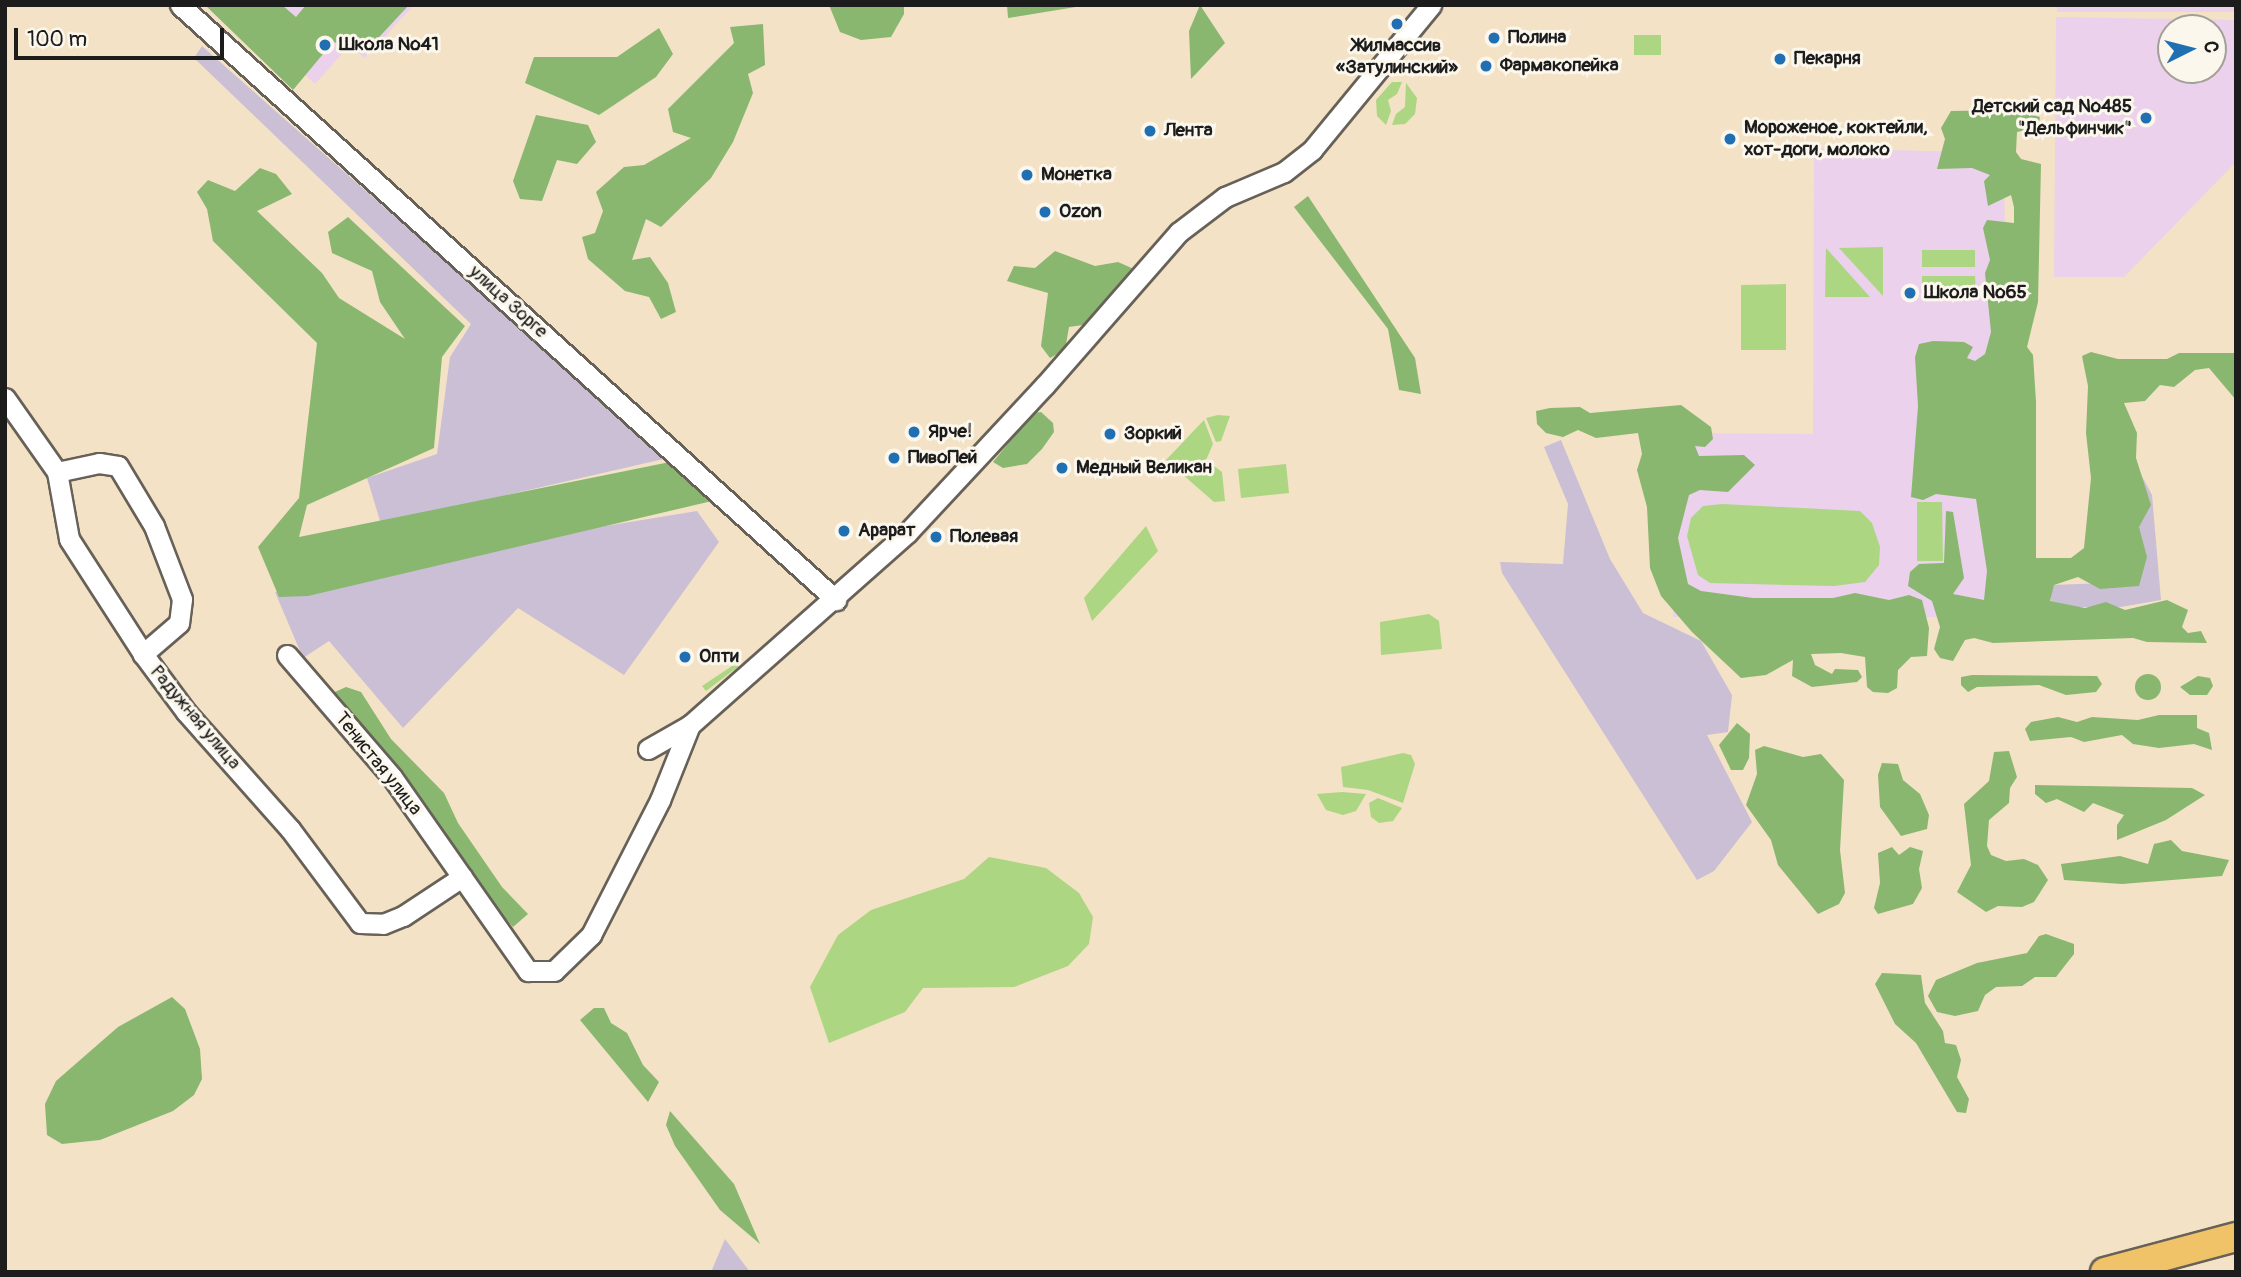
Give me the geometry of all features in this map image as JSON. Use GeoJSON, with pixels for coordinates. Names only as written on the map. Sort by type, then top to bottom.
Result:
{"type":"FeatureCollection","features":[{"type":"Feature","properties":{"kind":"highway"},"geometry":{"type":"LineString","coordinates":[[2105,1272],[2236,1237]]}},
{"type":"Feature","properties":{"kind":"street","name":"улица Зорге"},"geometry":{"type":"LineString","coordinates":[[180,5],[836,600]]}},
{"type":"Feature","properties":{"kind":"street"},"geometry":{"type":"LineString","coordinates":[[648,749],[690,724],[836,600],[907,533],[1045,385],[1179,232],[1225,197],[1284,172],[1312,149],[1431,5]]}},
{"type":"Feature","properties":{"kind":"street","name":"Радужная улица"},"geometry":{"type":"LineString","coordinates":[[5,398],[57,472],[69,539],[143,654],[186,712],[290,829],[360,923],[383,924],[403,916],[462,877]]}},
{"type":"Feature","properties":{"kind":"street"},"geometry":{"type":"LineString","coordinates":[[57,472],[99,463],[118,466],[154,526],[182,599],[179,623],[143,654]]}},
{"type":"Feature","properties":{"kind":"street","name":"Тенистая улица"},"geometry":{"type":"LineString","coordinates":[[287,655],[392,777],[528,971],[554,971],[568,963],[591,935],[660,800],[690,724]]}},
{"type":"Feature","properties":{"kind":"shaded area","name":"Школа №41"},"geometry":{"type":"Polygon","coordinates":[[[228,5],[414,5],[365,58],[349,46],[315,84],[228,5]]]}},
{"type":"Feature","properties":{"kind":"shaded area"},"geometry":{"type":"Polygon","coordinates":[[[2057,5],[2236,5],[2236,12],[2057,12],[2057,5]]]}},
{"type":"Feature","properties":{"kind":"shaded area","name":"Детский сад №485 \"Дельфинчик\""},"geometry":{"type":"Polygon","coordinates":[[[2056,17],[2157,19],[2157,84],[2227,84],[2227,20],[2236,20],[2236,162],[2124,277],[2054,277],[2056,17]]]}},
{"type":"Feature","properties":{"kind":"shaded area"},"geometry":{"type":"Polygon","coordinates":[[[202,46],[668,458],[381,524],[367,478],[437,454],[450,357],[471,324],[194,58],[202,46]]]}},
{"type":"Feature","properties":{"kind":"shaded area","name":"Школа №65"},"geometry":{"type":"Polygon","coordinates":[[[1814,148],[2004,153],[2009,617],[1673,617],[1670,433],[1813,434],[1814,148]]]}},
{"type":"Feature","properties":{"kind":"shaded area"},"geometry":{"type":"Polygon","coordinates":[[[1561,440],[1610,559],[1643,613],[1701,641],[1732,695],[1728,732],[1707,735],[1752,822],[1714,871],[1697,880],[1502,573],[1500,562],[1563,564],[1568,504],[1544,447],[1561,440]]]}},
{"type":"Feature","properties":{"kind":"shaded area"},"geometry":{"type":"Polygon","coordinates":[[[2129,452],[2152,495],[2161,600],[2121,607],[2050,607],[2052,585],[2132,582],[2129,452]]]}},
{"type":"Feature","properties":{"kind":"shaded area"},"geometry":{"type":"Polygon","coordinates":[[[697,511],[719,542],[624,675],[518,608],[403,728],[329,641],[303,658],[275,592],[471,548],[697,511]]]}},
{"type":"Feature","properties":{"kind":"shaded area"},"geometry":{"type":"Polygon","coordinates":[[[725,1239],[750,1272],[711,1272],[725,1239]]]}},
{"type":"Feature","properties":{"kind":"green space","name":"Школа №41"},"geometry":{"type":"Polygon","coordinates":[[[205,5],[282,5],[296,17],[306,5],[409,5],[368,49],[333,42],[293,90],[205,5]]]}},
{"type":"Feature","properties":{"kind":"green space"},"geometry":{"type":"Polygon","coordinates":[[[829,5],[904,5],[904,14],[891,37],[861,40],[840,32],[829,5]]]}},
{"type":"Feature","properties":{"kind":"green space"},"geometry":{"type":"Polygon","coordinates":[[[1007,5],[1088,5],[1008,18],[1007,5]]]}},
{"type":"Feature","properties":{"kind":"green space"},"geometry":{"type":"Polygon","coordinates":[[[1200,5],[1225,43],[1191,79],[1189,31],[1200,5]]]}},
{"type":"Feature","properties":{"kind":"green space"},"geometry":{"type":"Polygon","coordinates":[[[763,24],[765,65],[748,74],[753,93],[733,142],[711,178],[661,227],[646,219],[632,260],[650,257],[668,283],[676,312],[661,319],[649,297],[625,291],[588,259],[582,237],[595,233],[603,211],[596,192],[624,167],[644,165],[691,138],[673,132],[668,109],[734,43],[730,27],[763,24]]]}},
{"type":"Feature","properties":{"kind":"green space"},"geometry":{"type":"Polygon","coordinates":[[[659,28],[673,54],[656,77],[599,115],[525,83],[534,57],[617,57],[659,28]]]}},
{"type":"Feature","properties":{"kind":"green space"},"geometry":{"type":"Polygon","coordinates":[[[1634,35],[1661,35],[1661,55],[1634,55],[1634,35]]]}},
{"type":"Feature","properties":{"kind":"green space"},"geometry":{"type":"Polygon","coordinates":[[[1392,82],[1402,82],[1397,94],[1388,100],[1391,111],[1386,125],[1377,116],[1376,100],[1392,82]]]}},
{"type":"Feature","properties":{"kind":"green space"},"geometry":{"type":"Polygon","coordinates":[[[1406,83],[1417,98],[1415,114],[1405,124],[1392,125],[1396,114],[1405,107],[1406,83]]]}},
{"type":"Feature","properties":{"kind":"green space"},"geometry":{"type":"Polygon","coordinates":[[[2011,110],[2040,117],[2038,127],[2017,132],[2016,152],[2021,159],[2041,164],[2038,302],[2027,347],[2033,355],[2036,402],[2036,558],[2071,558],[2084,548],[2091,478],[2086,433],[2088,386],[2082,356],[2091,352],[2118,359],[2167,359],[2179,353],[2236,353],[2236,400],[2209,368],[2195,370],[2174,387],[2160,385],[2145,401],[2124,403],[2137,433],[2136,458],[2151,505],[2139,527],[2147,557],[2139,586],[2100,589],[2078,577],[2054,585],[2050,601],[2085,608],[2106,602],[2125,610],[2167,600],[2188,610],[2182,627],[2188,633],[2201,631],[2207,643],[2147,642],[2133,638],[1993,643],[1974,638],[1965,640],[1953,661],[1940,658],[1934,649],[1940,627],[1932,601],[1908,586],[1910,572],[1919,564],[1944,563],[1946,511],[1953,512],[1964,578],[1953,594],[1984,600],[1987,571],[1976,499],[1936,494],[1923,500],[1911,497],[1918,406],[1915,357],[1919,344],[1933,341],[1964,342],[1973,347],[1967,358],[1975,361],[1985,354],[1991,332],[1985,273],[1990,260],[1983,228],[1987,220],[2014,223],[2014,207],[2011,195],[1988,206],[1984,181],[1990,175],[1972,168],[1937,169],[1945,139],[1941,128],[1951,111],[2011,110]]]}},
{"type":"Feature","properties":{"kind":"green space"},"geometry":{"type":"Polygon","coordinates":[[[536,115],[588,125],[596,142],[577,164],[557,160],[542,201],[520,199],[513,181],[536,115]]]}},
{"type":"Feature","properties":{"kind":"green space"},"geometry":{"type":"Polygon","coordinates":[[[260,168],[276,174],[292,194],[257,211],[322,273],[339,298],[405,339],[380,302],[372,271],[332,253],[328,232],[348,217],[465,326],[442,357],[434,448],[307,505],[299,537],[670,462],[712,501],[308,596],[279,597],[258,547],[299,498],[317,343],[213,241],[207,209],[197,192],[208,180],[235,191],[260,168]]]}},
{"type":"Feature","properties":{"kind":"green space"},"geometry":{"type":"Polygon","coordinates":[[[1308,196],[1415,358],[1421,394],[1399,390],[1388,329],[1294,207],[1308,196]]]}},
{"type":"Feature","properties":{"kind":"green space"},"geometry":{"type":"Polygon","coordinates":[[[1883,247],[1883,296],[1839,248],[1883,247]]]}},
{"type":"Feature","properties":{"kind":"green space"},"geometry":{"type":"Polygon","coordinates":[[[1826,248],[1870,297],[1825,297],[1826,248]]]}},
{"type":"Feature","properties":{"kind":"green space"},"geometry":{"type":"Polygon","coordinates":[[[1922,250],[1975,250],[1975,267],[1922,267],[1922,250]]]}},
{"type":"Feature","properties":{"kind":"green space"},"geometry":{"type":"Polygon","coordinates":[[[1055,251],[1095,266],[1118,262],[1136,270],[1090,324],[1069,327],[1065,350],[1050,358],[1041,346],[1048,293],[1007,281],[1014,266],[1035,268],[1055,251]]]}},
{"type":"Feature","properties":{"kind":"green space"},"geometry":{"type":"Polygon","coordinates":[[[1922,276],[1975,276],[1976,293],[1922,293],[1922,276]]]}},
{"type":"Feature","properties":{"kind":"green space"},"geometry":{"type":"Polygon","coordinates":[[[1786,284],[1786,350],[1741,350],[1741,285],[1786,284]]]}},
{"type":"Feature","properties":{"kind":"green space"},"geometry":{"type":"Polygon","coordinates":[[[1681,405],[1711,427],[1713,439],[1705,447],[1695,446],[1699,456],[1744,455],[1755,465],[1728,492],[1700,490],[1689,495],[1678,538],[1688,584],[1701,591],[1753,598],[1833,598],[1855,593],[1889,600],[1909,595],[1922,600],[1929,628],[1927,656],[1911,657],[1898,670],[1897,688],[1888,693],[1873,692],[1867,687],[1865,657],[1841,653],[1811,654],[1815,665],[1832,674],[1835,669],[1858,670],[1862,677],[1857,682],[1812,687],[1792,676],[1793,660],[1766,675],[1741,678],[1692,632],[1661,596],[1650,568],[1647,507],[1637,470],[1642,454],[1638,433],[1596,438],[1578,430],[1563,437],[1546,433],[1537,424],[1536,411],[1550,408],[1580,407],[1590,413],[1681,405]]]}},
{"type":"Feature","properties":{"kind":"green space"},"geometry":{"type":"Polygon","coordinates":[[[1041,412],[1053,423],[1054,432],[1042,449],[1027,464],[1003,468],[993,462],[1033,413],[1041,412]]]}},
{"type":"Feature","properties":{"kind":"green space"},"geometry":{"type":"Polygon","coordinates":[[[1230,416],[1221,441],[1216,442],[1206,418],[1230,416]]]}},
{"type":"Feature","properties":{"kind":"green space"},"geometry":{"type":"Polygon","coordinates":[[[1204,420],[1213,444],[1206,460],[1222,472],[1225,501],[1214,502],[1166,460],[1204,420]]]}},
{"type":"Feature","properties":{"kind":"green space"},"geometry":{"type":"Polygon","coordinates":[[[1286,464],[1289,493],[1241,498],[1238,469],[1286,464]]]}},
{"type":"Feature","properties":{"kind":"green space"},"geometry":{"type":"Polygon","coordinates":[[[1917,502],[1942,502],[1943,561],[1917,561],[1917,502]]]}},
{"type":"Feature","properties":{"kind":"green space"},"geometry":{"type":"Polygon","coordinates":[[[1722,504],[1860,511],[1872,523],[1880,547],[1879,565],[1865,582],[1834,586],[1710,583],[1698,575],[1687,536],[1691,518],[1703,506],[1722,504]]]}},
{"type":"Feature","properties":{"kind":"green space"},"geometry":{"type":"Polygon","coordinates":[[[1146,526],[1158,551],[1092,621],[1084,598],[1146,526]]]}},
{"type":"Feature","properties":{"kind":"green space"},"geometry":{"type":"Polygon","coordinates":[[[1429,614],[1439,621],[1442,649],[1381,655],[1380,622],[1429,614]]]}},
{"type":"Feature","properties":{"kind":"green space"},"geometry":{"type":"Polygon","coordinates":[[[732,666],[739,666],[706,691],[702,686],[732,666]]]}},
{"type":"Feature","properties":{"kind":"green space"},"geometry":{"type":"Polygon","coordinates":[[[2148,674],[2157,678],[2161,687],[2157,696],[2148,700],[2139,696],[2135,687],[2139,678],[2148,674]]]}},
{"type":"Feature","properties":{"kind":"green space"},"geometry":{"type":"Polygon","coordinates":[[[2097,676],[2102,684],[2096,692],[2066,695],[2039,685],[1977,687],[1968,692],[1961,685],[1961,677],[2097,676]]]}},
{"type":"Feature","properties":{"kind":"green space"},"geometry":{"type":"Polygon","coordinates":[[[2198,676],[2210,678],[2213,686],[2207,695],[2190,695],[2180,687],[2198,676]]]}},
{"type":"Feature","properties":{"kind":"green space"},"geometry":{"type":"Polygon","coordinates":[[[346,687],[361,692],[391,739],[444,793],[458,823],[502,887],[528,914],[513,927],[452,858],[326,696],[346,687]]]}},
{"type":"Feature","properties":{"kind":"green space"},"geometry":{"type":"Polygon","coordinates":[[[2159,715],[2197,715],[2197,728],[2209,733],[2212,750],[2194,744],[2159,748],[2133,744],[2122,735],[2084,742],[2071,737],[2030,741],[2025,729],[2031,722],[2058,717],[2077,722],[2092,717],[2138,720],[2159,715]]]}},
{"type":"Feature","properties":{"kind":"green space"},"geometry":{"type":"Polygon","coordinates":[[[1737,723],[1750,734],[1749,758],[1743,770],[1731,770],[1719,745],[1737,723]]]}},
{"type":"Feature","properties":{"kind":"green space"},"geometry":{"type":"Polygon","coordinates":[[[1764,746],[1803,757],[1821,754],[1844,780],[1840,850],[1845,893],[1839,904],[1818,914],[1778,865],[1771,840],[1746,805],[1757,774],[1755,750],[1764,746]]]}},
{"type":"Feature","properties":{"kind":"green space"},"geometry":{"type":"Polygon","coordinates":[[[2009,751],[2017,777],[2010,788],[2009,803],[1989,820],[1987,846],[1991,855],[2006,861],[2024,859],[2038,865],[2048,880],[2034,902],[2022,907],[1998,906],[1986,912],[1957,892],[1971,865],[1964,804],[1989,781],[1994,752],[2009,751]]]}},
{"type":"Feature","properties":{"kind":"green space"},"geometry":{"type":"Polygon","coordinates":[[[1403,753],[1411,755],[1415,764],[1403,803],[1368,790],[1343,787],[1341,767],[1403,753]]]}},
{"type":"Feature","properties":{"kind":"green space"},"geometry":{"type":"Polygon","coordinates":[[[1882,763],[1898,764],[1903,780],[1920,794],[1929,815],[1927,829],[1901,836],[1880,807],[1878,775],[1882,763]]]}},
{"type":"Feature","properties":{"kind":"green space"},"geometry":{"type":"Polygon","coordinates":[[[2035,785],[2192,788],[2205,795],[2166,820],[2117,840],[2117,825],[2124,815],[2093,803],[2084,812],[2057,799],[2046,803],[2035,794],[2035,785]]]}},
{"type":"Feature","properties":{"kind":"green space"},"geometry":{"type":"Polygon","coordinates":[[[1317,794],[1366,794],[1356,811],[1343,815],[1326,810],[1317,794]]]}},
{"type":"Feature","properties":{"kind":"green space"},"geometry":{"type":"Polygon","coordinates":[[[1378,798],[1402,808],[1393,821],[1379,823],[1371,817],[1369,803],[1378,798]]]}},
{"type":"Feature","properties":{"kind":"green space"},"geometry":{"type":"Polygon","coordinates":[[[2171,840],[2182,851],[2229,860],[2222,876],[2122,884],[2064,880],[2061,864],[2120,856],[2148,864],[2154,844],[2171,840]]]}},
{"type":"Feature","properties":{"kind":"green space"},"geometry":{"type":"Polygon","coordinates":[[[1892,847],[1899,855],[1910,847],[1923,851],[1919,869],[1922,888],[1913,904],[1878,914],[1874,908],[1880,883],[1878,853],[1892,847]]]}},
{"type":"Feature","properties":{"kind":"green space"},"geometry":{"type":"Polygon","coordinates":[[[989,857],[1046,868],[1079,893],[1093,917],[1089,944],[1068,966],[1014,987],[923,988],[905,1012],[829,1043],[810,987],[838,935],[871,910],[964,879],[989,857]]]}},
{"type":"Feature","properties":{"kind":"green space"},"geometry":{"type":"Polygon","coordinates":[[[2046,934],[2074,944],[2074,954],[2056,977],[2035,977],[2022,986],[1996,987],[1985,995],[1978,1011],[1955,1016],[1937,1012],[1928,996],[1936,980],[1977,963],[2027,953],[2039,936],[2046,934]]]}},
{"type":"Feature","properties":{"kind":"green space"},"geometry":{"type":"Polygon","coordinates":[[[1882,973],[1921,975],[1925,1003],[1943,1031],[1945,1043],[1956,1045],[1961,1060],[1957,1077],[1969,1099],[1966,1113],[1957,1112],[1916,1043],[1895,1024],[1875,984],[1882,973]]]}},
{"type":"Feature","properties":{"kind":"green space"},"geometry":{"type":"Polygon","coordinates":[[[172,997],[185,1009],[200,1049],[202,1079],[194,1095],[173,1111],[100,1140],[62,1144],[47,1135],[45,1104],[56,1081],[118,1027],[172,997]]]}},
{"type":"Feature","properties":{"kind":"green space"},"geometry":{"type":"Polygon","coordinates":[[[594,1008],[604,1008],[611,1023],[627,1033],[643,1065],[659,1082],[648,1102],[580,1020],[594,1008]]]}},
{"type":"Feature","properties":{"kind":"green space"},"geometry":{"type":"Polygon","coordinates":[[[670,1111],[734,1184],[760,1244],[720,1210],[675,1146],[666,1125],[670,1111]]]}},
{"type":"Feature","properties":{"kind":"place","name":"Жилмассив «Затулинский»"},"geometry":{"type":"Point","coordinates":[1397,24]}},
{"type":"Feature","properties":{"kind":"place","name":"Полина"},"geometry":{"type":"Point","coordinates":[1494,38]}},
{"type":"Feature","properties":{"kind":"place","name":"Школа №41"},"geometry":{"type":"Point","coordinates":[325,45]}},
{"type":"Feature","properties":{"kind":"place","name":"Пекарня"},"geometry":{"type":"Point","coordinates":[1780,59]}},
{"type":"Feature","properties":{"kind":"place","name":"Фармакопейка"},"geometry":{"type":"Point","coordinates":[1486,66]}},
{"type":"Feature","properties":{"kind":"place","name":"Детский сад №485 \"Дельфинчик\""},"geometry":{"type":"Point","coordinates":[2146,118]}},
{"type":"Feature","properties":{"kind":"place","name":"Лента"},"geometry":{"type":"Point","coordinates":[1150,131]}},
{"type":"Feature","properties":{"kind":"place","name":"Мороженое, коктейли, хот-доги, молоко"},"geometry":{"type":"Point","coordinates":[1730,139]}},
{"type":"Feature","properties":{"kind":"place","name":"Монетка"},"geometry":{"type":"Point","coordinates":[1027,175]}},
{"type":"Feature","properties":{"kind":"place","name":"Ozon"},"geometry":{"type":"Point","coordinates":[1045,212]}},
{"type":"Feature","properties":{"kind":"place","name":"Школа №65"},"geometry":{"type":"Point","coordinates":[1910,293]}},
{"type":"Feature","properties":{"kind":"place","name":"Ярче!"},"geometry":{"type":"Point","coordinates":[914,432]}},
{"type":"Feature","properties":{"kind":"place","name":"Зоркий"},"geometry":{"type":"Point","coordinates":[1110,434]}},
{"type":"Feature","properties":{"kind":"place","name":"ПивоПей"},"geometry":{"type":"Point","coordinates":[894,458]}},
{"type":"Feature","properties":{"kind":"place","name":"Медный Великан"},"geometry":{"type":"Point","coordinates":[1062,468]}},
{"type":"Feature","properties":{"kind":"place","name":"Арарат"},"geometry":{"type":"Point","coordinates":[844,531]}},
{"type":"Feature","properties":{"kind":"place","name":"Полевая"},"geometry":{"type":"Point","coordinates":[936,537]}},
{"type":"Feature","properties":{"kind":"place","name":"Опти"},"geometry":{"type":"Point","coordinates":[685,657]}}]}
